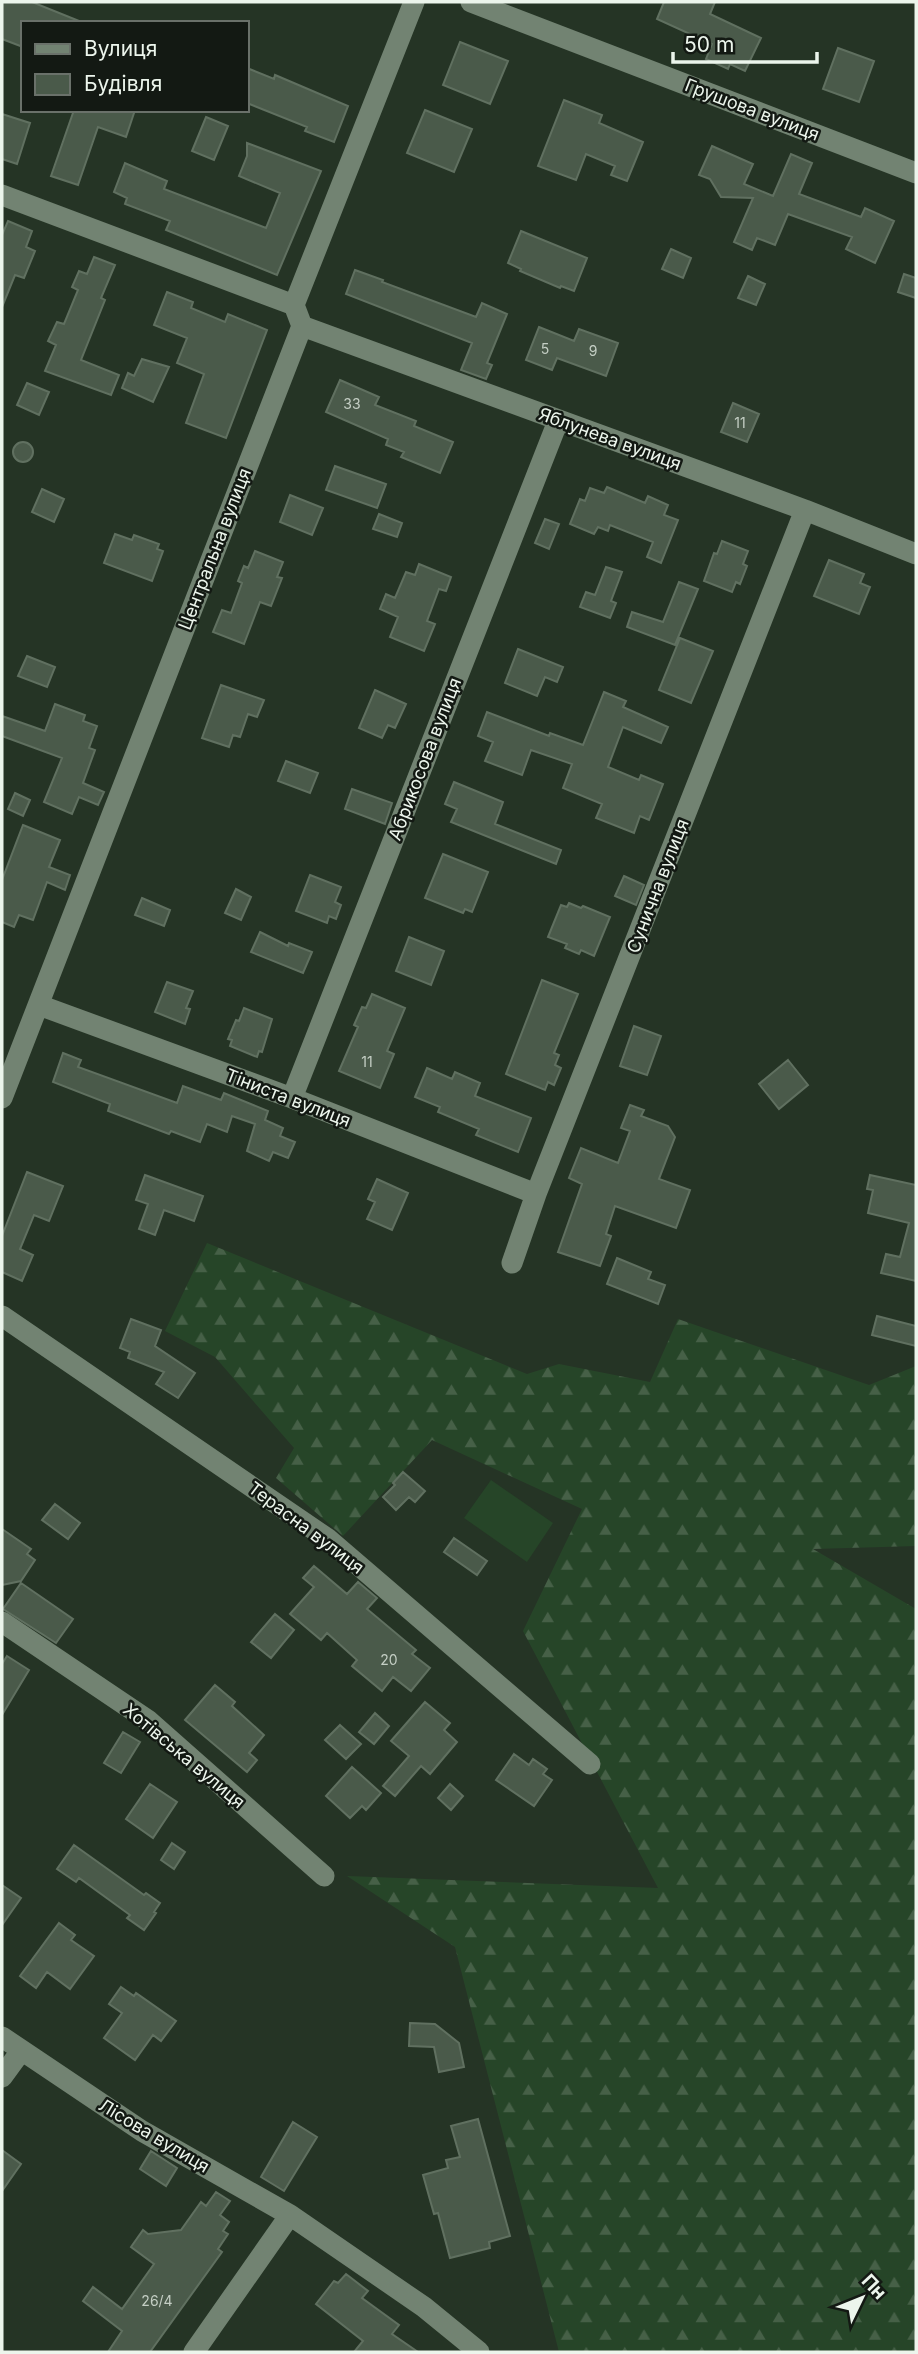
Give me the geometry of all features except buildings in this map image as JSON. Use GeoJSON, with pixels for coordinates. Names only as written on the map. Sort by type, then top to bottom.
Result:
{"type":"FeatureCollection","features":[{"type":"Feature","properties":{"kind":"street"},"geometry":{"type":"LineString","coordinates":[[302,326],[294,305],[414,2]]}},
{"type":"Feature","properties":{"kind":"street","name":"Грушова вулиця"},"geometry":{"type":"LineString","coordinates":[[471,2],[916,173]]}},
{"type":"Feature","properties":{"kind":"street"},"geometry":{"type":"LineString","coordinates":[[2,195],[294,305]]}},
{"type":"Feature","properties":{"kind":"street","name":"Яблунева вулиця"},"geometry":{"type":"LineString","coordinates":[[302,326],[805,510],[916,554]]}},
{"type":"Feature","properties":{"kind":"street","name":"Центральна вулиця"},"geometry":{"type":"LineString","coordinates":[[2,1098],[302,326]]}},
{"type":"Feature","properties":{"kind":"street","name":"Абрикосова вулиця"},"geometry":{"type":"LineString","coordinates":[[292,1098],[558,421]]}},
{"type":"Feature","properties":{"kind":"street","name":"Сунична вулиця"},"geometry":{"type":"LineString","coordinates":[[512,1263],[536,1194],[805,510]]}},
{"type":"Feature","properties":{"kind":"street","name":"Тіниста вулиця"},"geometry":{"type":"LineString","coordinates":[[39,1005],[292,1098],[536,1194]]}},
{"type":"Feature","properties":{"kind":"street","name":"Терасна вулиця"},"geometry":{"type":"LineString","coordinates":[[2,1316],[328,1539],[590,1764]]}},
{"type":"Feature","properties":{"kind":"street","name":"Хотівська вулиця"},"geometry":{"type":"LineString","coordinates":[[2,1622],[149,1721],[324,1876]]}},
{"type":"Feature","properties":{"kind":"street","name":"Лісова вулиця"},"geometry":{"type":"LineString","coordinates":[[2,2037],[142,2131],[290,2215],[424,2307],[479,2352]]}},
{"type":"Feature","properties":{"kind":"street"},"geometry":{"type":"LineString","coordinates":[[2,2077],[21,2051]]}},
{"type":"Feature","properties":{"kind":"street"},"geometry":{"type":"LineString","coordinates":[[194,2352],[290,2215]]}},
{"type":"Feature","properties":{"kind":"green space"},"geometry":{"type":"Polygon","coordinates":[[[207,1243],[527,1374],[559,1364],[650,1382],[678,1319],[869,1385],[916,1366],[916,1546],[813,1549],[916,1609],[916,2352],[559,2352],[455,1947],[347,1876],[658,1888],[523,1631],[582,1509],[432,1440],[343,1536],[276,1478],[294,1448],[215,1357],[165,1331],[207,1243]]]}},
{"type":"Feature","properties":{"kind":"green space"},"geometry":{"type":"Polygon","coordinates":[[[491,1480],[553,1523],[527,1562],[464,1518],[491,1480]]]}}]}
